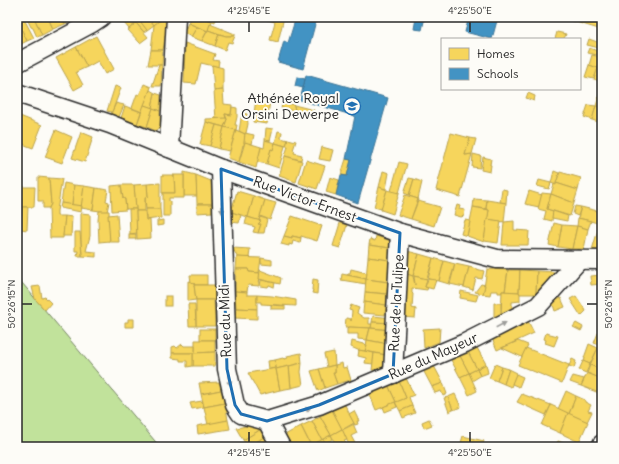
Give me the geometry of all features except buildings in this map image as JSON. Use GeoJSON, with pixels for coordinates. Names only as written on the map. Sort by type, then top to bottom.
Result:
{"type":"FeatureCollection","features":[{"type":"Feature","properties":{"kind":"street"},"geometry":{"type":"LineString","coordinates":[[17,64],[101,17]]}},
{"type":"Feature","properties":{"kind":"street"},"geometry":{"type":"LineString","coordinates":[[169,148],[176,17]]}},
{"type":"Feature","properties":{"kind":"street","name":"Rue Victor Ernest"},"geometry":{"type":"LineString","coordinates":[[17,93],[110,124],[221,169],[400,233],[497,259],[602,260]]}},
{"type":"Feature","properties":{"kind":"street","name":"Rue du Midi"},"geometry":{"type":"LineString","coordinates":[[221,169],[226,369],[235,405],[241,414],[267,421]]}},
{"type":"Feature","properties":{"kind":"street","name":"Rue de la Tulipe"},"geometry":{"type":"LineString","coordinates":[[393,374],[400,233]]}},
{"type":"Feature","properties":{"kind":"street","name":"Rue du Mayeur"},"geometry":{"type":"LineString","coordinates":[[267,421],[319,405],[393,374],[465,343],[538,306],[579,260]]}},
{"type":"Feature","properties":{"kind":"street"},"geometry":{"type":"LineString","coordinates":[[267,421],[281,447]]}},
{"type":"Feature","properties":{"kind":"highlighted area"},"geometry":{"type":"Polygon","coordinates":[[[221,169],[400,233],[393,374],[319,405],[267,421],[241,414],[235,405],[227,369],[221,169]]]}},
{"type":"Feature","properties":{"kind":"green space"},"geometry":{"type":"Polygon","coordinates":[[[17,277],[160,447],[17,447],[17,277]]]}},
{"type":"Feature","properties":{"kind":"place","name":"Athénée Royal Orsini Dewerpe"},"geometry":{"type":"Point","coordinates":[352,106]}}]}
